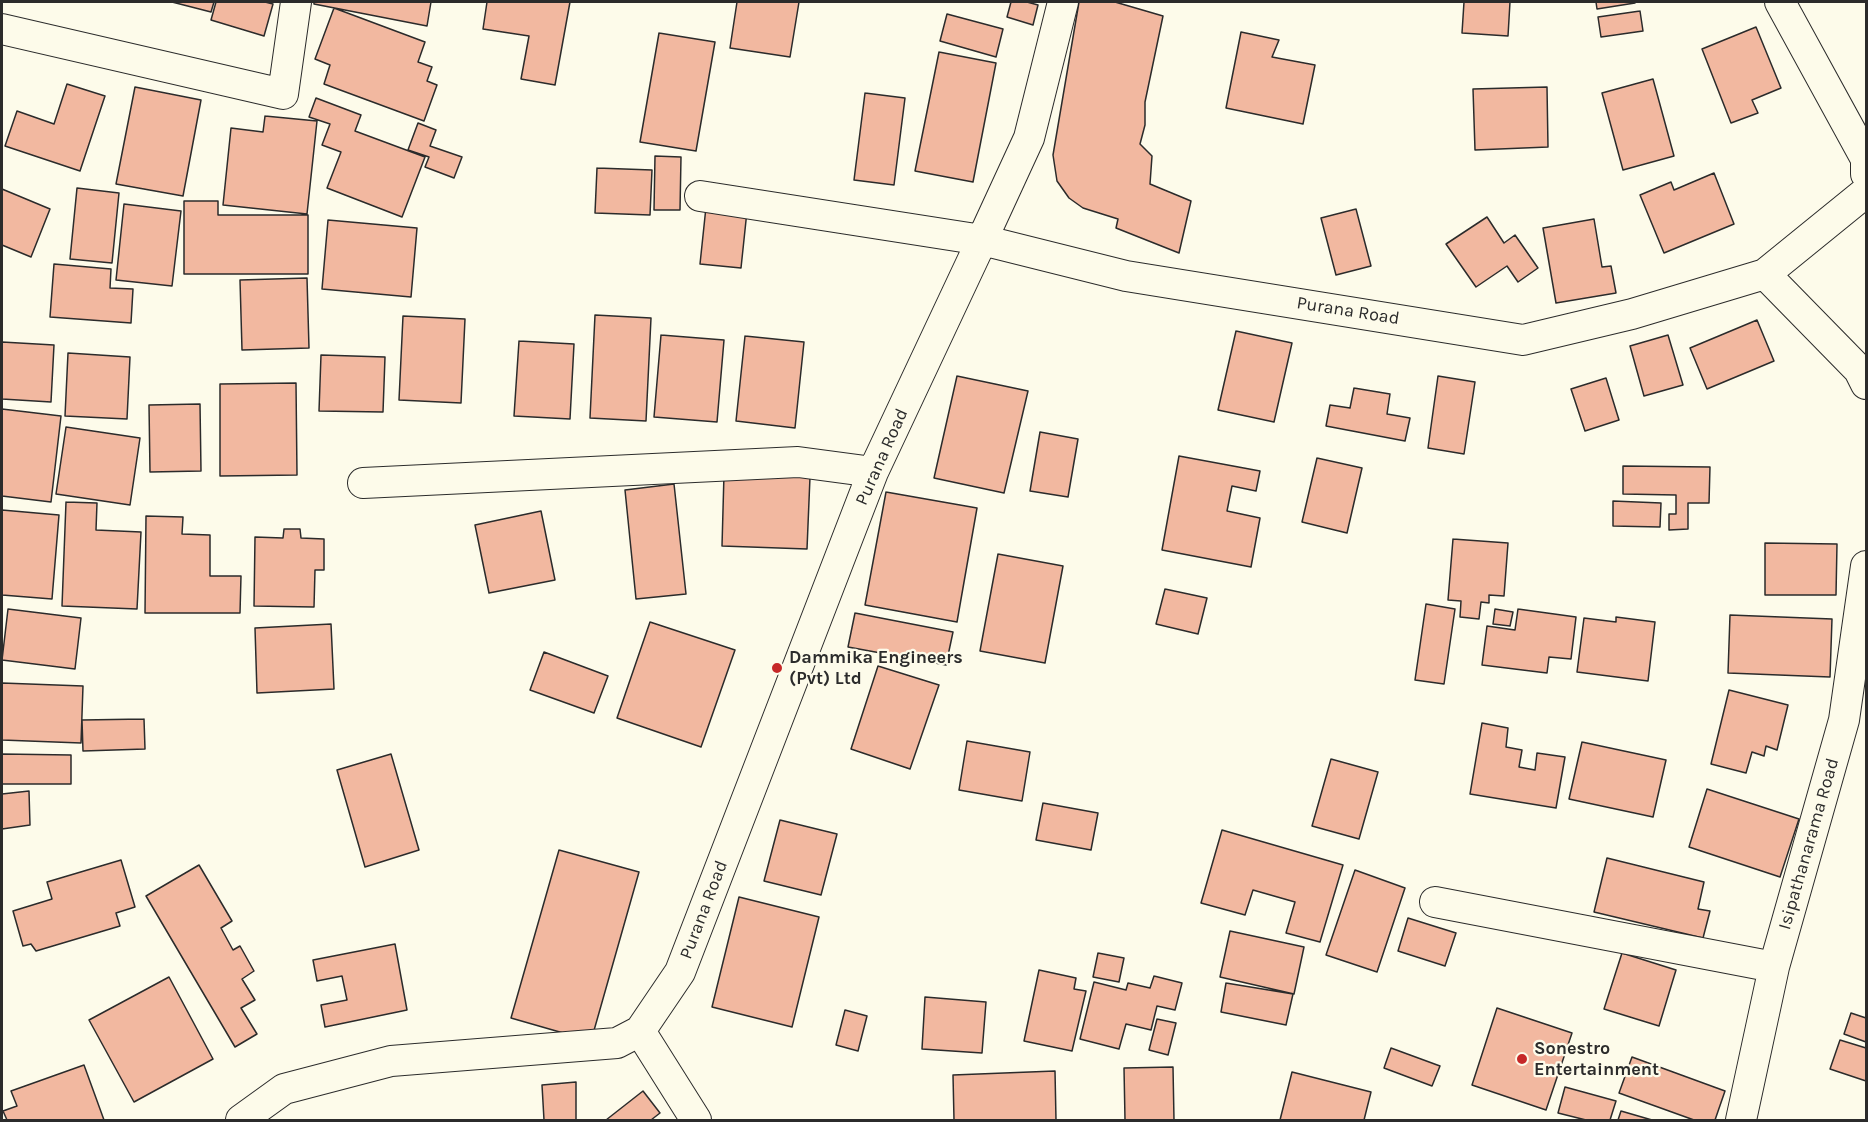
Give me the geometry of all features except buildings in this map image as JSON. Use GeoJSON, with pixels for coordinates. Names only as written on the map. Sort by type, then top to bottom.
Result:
{"type":"FeatureCollection","features":[{"type":"Feature","properties":{"kind":"street"},"geometry":{"type":"LineString","coordinates":[[2,29],[283,94],[296,2]]}},
{"type":"Feature","properties":{"kind":"street"},"geometry":{"type":"LineString","coordinates":[[700,196],[982,240],[1029,138],[1063,2]]}},
{"type":"Feature","properties":{"kind":"street"},"geometry":{"type":"LineString","coordinates":[[1780,2],[1866,159],[1866,174]]}},
{"type":"Feature","properties":{"kind":"street"},"geometry":{"type":"LineString","coordinates":[[1866,192],[1765,274],[1859,370],[1866,384]]}},
{"type":"Feature","properties":{"kind":"street","name":"Purana Road"},"geometry":{"type":"LineString","coordinates":[[640,1031],[680,972],[873,472],[982,240],[1126,276],[1523,340],[1632,314],[1765,274]]}},
{"type":"Feature","properties":{"kind":"street"},"geometry":{"type":"LineString","coordinates":[[363,483],[798,462],[873,472]]}},
{"type":"Feature","properties":{"kind":"street","name":"Isipathanarama Road"},"geometry":{"type":"LineString","coordinates":[[1741,1120],[1774,967],[1844,720],[1866,566]]}},
{"type":"Feature","properties":{"kind":"street"},"geometry":{"type":"LineString","coordinates":[[1435,902],[1774,967]]}},
{"type":"Feature","properties":{"kind":"street"},"geometry":{"type":"LineString","coordinates":[[241,1120],[284,1089],[391,1061],[617,1043],[640,1031],[696,1120]]}},
{"type":"Feature","properties":{"kind":"place","name":"Dammika Engineers (Pvt) Ltd"},"geometry":{"type":"Point","coordinates":[777,668]}},
{"type":"Feature","properties":{"kind":"place","name":"Sonestro Entertainment"},"geometry":{"type":"Point","coordinates":[1522,1059]}}]}
